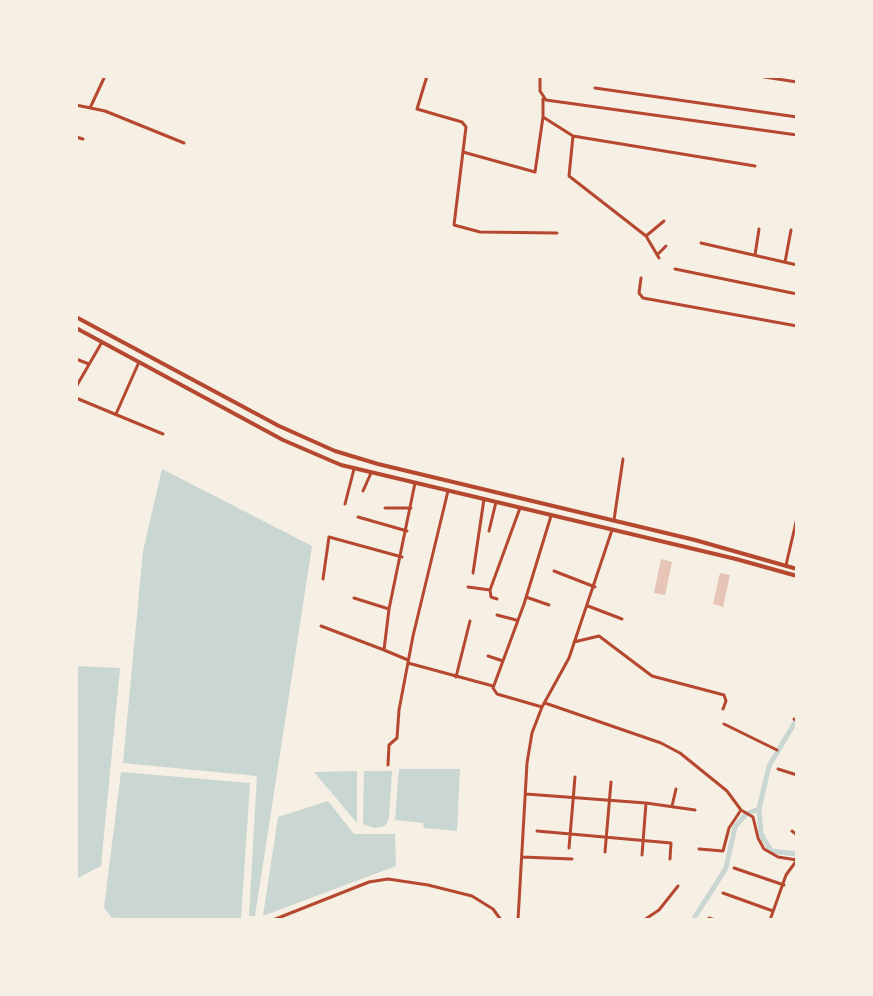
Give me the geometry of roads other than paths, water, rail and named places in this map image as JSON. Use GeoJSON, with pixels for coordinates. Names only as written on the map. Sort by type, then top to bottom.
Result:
{"type":"FeatureCollection","features":[{"type":"Feature","properties":{"kind":"main road"},"geometry":{"type":"LineString","coordinates":[[76,317],[265,419],[325,447],[378,464],[614,520],[797,569]]}},
{"type":"Feature","properties":{"kind":"main road"},"geometry":{"type":"LineString","coordinates":[[90,336],[95,327]]}},
{"type":"Feature","properties":{"kind":"main road"},"geometry":{"type":"LineString","coordinates":[[76,328],[290,443],[354,469],[797,576]]}},
{"type":"Feature","properties":{"kind":"street"},"geometry":{"type":"LineString","coordinates":[[90,108],[105,76]]}},
{"type":"Feature","properties":{"kind":"street"},"geometry":{"type":"LineString","coordinates":[[427,76],[417,109],[465,123],[454,225],[480,232],[557,233]]}},
{"type":"Feature","properties":{"kind":"street"},"geometry":{"type":"LineString","coordinates":[[463,152],[535,172],[543,117],[540,76]]}},
{"type":"Feature","properties":{"kind":"street"},"geometry":{"type":"LineString","coordinates":[[758,76],[797,82]]}},
{"type":"Feature","properties":{"kind":"street"},"geometry":{"type":"LineString","coordinates":[[595,88],[797,117]]}},
{"type":"Feature","properties":{"kind":"street"},"geometry":{"type":"LineString","coordinates":[[543,98],[797,135]]}},
{"type":"Feature","properties":{"kind":"street"},"geometry":{"type":"LineString","coordinates":[[76,105],[105,111],[184,143]]}},
{"type":"Feature","properties":{"kind":"street"},"geometry":{"type":"LineString","coordinates":[[543,117],[573,136],[755,166]]}},
{"type":"Feature","properties":{"kind":"street"},"geometry":{"type":"LineString","coordinates":[[573,136],[569,176],[647,234],[658,256],[666,246]]}},
{"type":"Feature","properties":{"kind":"street"},"geometry":{"type":"LineString","coordinates":[[76,137],[83,139]]}},
{"type":"Feature","properties":{"kind":"street"},"geometry":{"type":"LineString","coordinates":[[647,234],[664,221]]}},
{"type":"Feature","properties":{"kind":"street"},"geometry":{"type":"LineString","coordinates":[[755,255],[759,229]]}},
{"type":"Feature","properties":{"kind":"street"},"geometry":{"type":"LineString","coordinates":[[785,262],[791,230]]}},
{"type":"Feature","properties":{"kind":"street"},"geometry":{"type":"LineString","coordinates":[[701,243],[797,265]]}},
{"type":"Feature","properties":{"kind":"street"},"geometry":{"type":"LineString","coordinates":[[675,269],[797,294]]}},
{"type":"Feature","properties":{"kind":"street"},"geometry":{"type":"LineString","coordinates":[[641,278],[639,293],[643,298],[797,326]]}},
{"type":"Feature","properties":{"kind":"street"},"geometry":{"type":"LineString","coordinates":[[76,387],[102,342]]}},
{"type":"Feature","properties":{"kind":"street"},"geometry":{"type":"LineString","coordinates":[[76,359],[89,364]]}},
{"type":"Feature","properties":{"kind":"street"},"geometry":{"type":"LineString","coordinates":[[115,415],[139,362]]}},
{"type":"Feature","properties":{"kind":"street"},"geometry":{"type":"LineString","coordinates":[[76,398],[163,434]]}},
{"type":"Feature","properties":{"kind":"street"},"geometry":{"type":"LineString","coordinates":[[614,520],[623,459]]}},
{"type":"Feature","properties":{"kind":"street"},"geometry":{"type":"LineString","coordinates":[[345,504],[354,469]]}},
{"type":"Feature","properties":{"kind":"street"},"geometry":{"type":"LineString","coordinates":[[363,491],[371,473]]}},
{"type":"Feature","properties":{"kind":"street"},"geometry":{"type":"LineString","coordinates":[[384,650],[389,609],[415,483]]}},
{"type":"Feature","properties":{"kind":"street"},"geometry":{"type":"LineString","coordinates":[[388,765],[389,745],[397,738],[408,662],[448,491]]}},
{"type":"Feature","properties":{"kind":"street"},"geometry":{"type":"LineString","coordinates":[[473,573],[484,499]]}},
{"type":"Feature","properties":{"kind":"street"},"geometry":{"type":"LineString","coordinates":[[489,531],[496,502]]}},
{"type":"Feature","properties":{"kind":"street"},"geometry":{"type":"LineString","coordinates":[[385,508],[411,508]]}},
{"type":"Feature","properties":{"kind":"street"},"geometry":{"type":"LineString","coordinates":[[497,599],[491,597],[490,590],[520,508]]}},
{"type":"Feature","properties":{"kind":"street"},"geometry":{"type":"LineString","coordinates":[[551,516],[526,597],[493,686],[497,694],[543,705],[661,743],[715,779],[743,811],[751,815],[764,849],[769,854],[797,860],[786,875],[770,920]]}},
{"type":"Feature","properties":{"kind":"street"},"geometry":{"type":"LineString","coordinates":[[358,517],[407,531]]}},
{"type":"Feature","properties":{"kind":"street"},"geometry":{"type":"LineString","coordinates":[[786,566],[797,518]]}},
{"type":"Feature","properties":{"kind":"street"},"geometry":{"type":"LineString","coordinates":[[518,920],[527,763],[532,733],[543,705],[562,673],[595,587],[612,530]]}},
{"type":"Feature","properties":{"kind":"street"},"geometry":{"type":"LineString","coordinates":[[323,579],[329,537],[402,557]]}},
{"type":"Feature","properties":{"kind":"street"},"geometry":{"type":"LineString","coordinates":[[554,571],[595,587]]}},
{"type":"Feature","properties":{"kind":"street"},"geometry":{"type":"LineString","coordinates":[[468,587],[490,590]]}},
{"type":"Feature","properties":{"kind":"street"},"geometry":{"type":"LineString","coordinates":[[526,597],[549,605]]}},
{"type":"Feature","properties":{"kind":"street"},"geometry":{"type":"LineString","coordinates":[[354,598],[389,609]]}},
{"type":"Feature","properties":{"kind":"street"},"geometry":{"type":"LineString","coordinates":[[588,606],[622,619]]}},
{"type":"Feature","properties":{"kind":"street"},"geometry":{"type":"LineString","coordinates":[[497,615],[518,620]]}},
{"type":"Feature","properties":{"kind":"street"},"geometry":{"type":"LineString","coordinates":[[456,677],[470,621]]}},
{"type":"Feature","properties":{"kind":"street"},"geometry":{"type":"LineString","coordinates":[[321,626],[408,662],[493,686]]}},
{"type":"Feature","properties":{"kind":"street"},"geometry":{"type":"LineString","coordinates":[[574,642],[599,636],[652,676],[724,695],[726,701],[723,709]]}},
{"type":"Feature","properties":{"kind":"street"},"geometry":{"type":"LineString","coordinates":[[488,656],[503,661]]}},
{"type":"Feature","properties":{"kind":"street"},"geometry":{"type":"LineString","coordinates":[[724,724],[777,750]]}},
{"type":"Feature","properties":{"kind":"street"},"geometry":{"type":"LineString","coordinates":[[778,769],[797,775]]}},
{"type":"Feature","properties":{"kind":"street"},"geometry":{"type":"LineString","coordinates":[[569,848],[575,777]]}},
{"type":"Feature","properties":{"kind":"street"},"geometry":{"type":"LineString","coordinates":[[605,852],[611,782]]}},
{"type":"Feature","properties":{"kind":"street"},"geometry":{"type":"LineString","coordinates":[[672,806],[676,789]]}},
{"type":"Feature","properties":{"kind":"street"},"geometry":{"type":"LineString","coordinates":[[526,794],[695,810]]}},
{"type":"Feature","properties":{"kind":"street"},"geometry":{"type":"LineString","coordinates":[[642,855],[646,803]]}},
{"type":"Feature","properties":{"kind":"street"},"geometry":{"type":"LineString","coordinates":[[699,849],[723,851],[729,828],[743,811]]}},
{"type":"Feature","properties":{"kind":"street"},"geometry":{"type":"LineString","coordinates":[[537,831],[671,843],[670,859]]}},
{"type":"Feature","properties":{"kind":"street"},"geometry":{"type":"LineString","coordinates":[[792,831],[797,835]]}},
{"type":"Feature","properties":{"kind":"street"},"geometry":{"type":"LineString","coordinates":[[522,857],[572,859]]}},
{"type":"Feature","properties":{"kind":"street"},"geometry":{"type":"LineString","coordinates":[[734,868],[784,885]]}},
{"type":"Feature","properties":{"kind":"street"},"geometry":{"type":"LineString","coordinates":[[273,920],[369,882],[388,879],[472,896],[493,909],[501,920]]}},
{"type":"Feature","properties":{"kind":"street"},"geometry":{"type":"LineString","coordinates":[[644,920],[659,910],[678,886]]}},
{"type":"Feature","properties":{"kind":"street"},"geometry":{"type":"LineString","coordinates":[[723,893],[774,911]]}},
{"type":"Feature","properties":{"kind":"street"},"geometry":{"type":"LineString","coordinates":[[709,918],[715,920]]}},
{"type":"Feature","properties":{"kind":"waterway"},"geometry":{"type":"LineString","coordinates":[[797,719],[769,766],[759,809],[761,834],[771,851],[797,854]]}},
{"type":"Feature","properties":{"kind":"waterway"},"geometry":{"type":"LineString","coordinates":[[693,920],[726,868],[735,827],[746,814],[759,809]]}}]}
